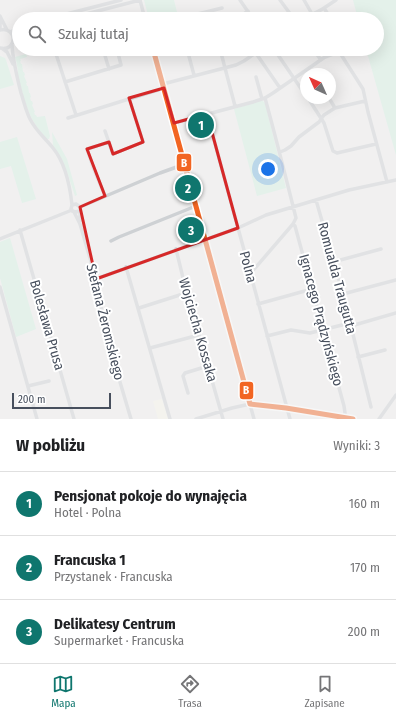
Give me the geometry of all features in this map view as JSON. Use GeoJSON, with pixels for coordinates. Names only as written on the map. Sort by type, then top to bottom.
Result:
{"type":"FeatureCollection","features":[{"type":"Feature","properties":{"kind":"street"},"geometry":{"type":"LineString","coordinates":[[74,12],[121,0]]}},
{"type":"Feature","properties":{"kind":"street"},"geometry":{"type":"LineString","coordinates":[[94,12],[140,0],[143,12]]}},
{"type":"Feature","properties":{"kind":"street"},"geometry":{"type":"LineString","coordinates":[[240,0],[248,11]]}},
{"type":"Feature","properties":{"kind":"street"},"geometry":{"type":"LineString","coordinates":[[280,0],[289,12]]}},
{"type":"Feature","properties":{"kind":"street"},"geometry":{"type":"LineString","coordinates":[[304,0],[311,12]]}},
{"type":"Feature","properties":{"kind":"street"},"geometry":{"type":"LineString","coordinates":[[318,12],[336,0]]}},
{"type":"Feature","properties":{"kind":"street"},"geometry":{"type":"LineString","coordinates":[[206,12],[222,8]]}},
{"type":"Feature","properties":{"kind":"street"},"geometry":{"type":"LineString","coordinates":[[324,8],[327,12]]}},
{"type":"Feature","properties":{"kind":"street"},"geometry":{"type":"LineString","coordinates":[[0,16],[0,29],[12,30]]}},
{"type":"Feature","properties":{"kind":"street"},"geometry":{"type":"LineString","coordinates":[[0,16],[12,35]]}},
{"type":"Feature","properties":{"kind":"street"},"geometry":{"type":"LineString","coordinates":[[2,49],[8,48],[12,45]]}},
{"type":"Feature","properties":{"kind":"street","name":"Stefana Żeromskiego"},"geometry":{"type":"LineString","coordinates":[[2,49],[7,52],[14,66]]}},
{"type":"Feature","properties":{"kind":"street","name":"Stefana Żeromskiego"},"geometry":{"type":"LineString","coordinates":[[13,56],[14,66],[26,110],[39,133],[55,150],[65,170],[70,189],[72,209],[80,224],[96,279],[106,335],[131,419]]}},
{"type":"Feature","properties":{"kind":"street"},"geometry":{"type":"LineString","coordinates":[[58,56],[76,115]]}},
{"type":"Feature","properties":{"kind":"street"},"geometry":{"type":"LineString","coordinates":[[105,56],[109,68]]}},
{"type":"Feature","properties":{"kind":"street"},"geometry":{"type":"LineString","coordinates":[[65,82],[121,65],[118,56]]}},
{"type":"Feature","properties":{"kind":"street"},"geometry":{"type":"LineString","coordinates":[[155,56],[254,419]]}},
{"type":"Feature","properties":{"kind":"street"},"geometry":{"type":"LineString","coordinates":[[189,56],[194,75]]}},
{"type":"Feature","properties":{"kind":"street"},"geometry":{"type":"LineString","coordinates":[[222,56],[235,106]]}},
{"type":"Feature","properties":{"kind":"street"},"geometry":{"type":"LineString","coordinates":[[163,84],[236,65],[251,56]]}},
{"type":"Feature","properties":{"kind":"street"},"geometry":{"type":"LineString","coordinates":[[257,56],[280,88]]}},
{"type":"Feature","properties":{"kind":"street"},"geometry":{"type":"LineString","coordinates":[[279,56],[300,87]]}},
{"type":"Feature","properties":{"kind":"street"},"geometry":{"type":"LineString","coordinates":[[318,56],[321,60]]}},
{"type":"Feature","properties":{"kind":"street"},"geometry":{"type":"LineString","coordinates":[[309,68],[329,56]]}},
{"type":"Feature","properties":{"kind":"street"},"geometry":{"type":"LineString","coordinates":[[342,56],[363,89],[387,182]]}},
{"type":"Feature","properties":{"kind":"street"},"geometry":{"type":"LineString","coordinates":[[174,123],[264,98],[300,75]]}},
{"type":"Feature","properties":{"kind":"street","name":"Ignacego Prądzyńskiego"},"geometry":{"type":"LineString","coordinates":[[256,76],[280,152],[296,218],[293,224],[295,226],[344,406],[344,418]]}},
{"type":"Feature","properties":{"kind":"street"},"geometry":{"type":"LineString","coordinates":[[68,118],[164,88]]}},
{"type":"Feature","properties":{"kind":"street"},"geometry":{"type":"LineString","coordinates":[[105,131],[113,154],[142,142],[129,98]]}},
{"type":"Feature","properties":{"kind":"street"},"geometry":{"type":"LineString","coordinates":[[280,152],[291,146],[299,137],[335,108],[365,101]]}},
{"type":"Feature","properties":{"kind":"street"},"geometry":{"type":"LineString","coordinates":[[312,104],[322,118],[333,151],[335,152],[376,144]]}},
{"type":"Feature","properties":{"kind":"street"},"geometry":{"type":"LineString","coordinates":[[333,104],[335,108]]}},
{"type":"Feature","properties":{"kind":"street","name":"Polna"},"geometry":{"type":"LineString","coordinates":[[207,114],[290,419]]}},
{"type":"Feature","properties":{"kind":"street"},"geometry":{"type":"LineString","coordinates":[[105,196],[87,149],[109,142]]}},
{"type":"Feature","properties":{"kind":"street"},"geometry":{"type":"LineString","coordinates":[[72,209],[76,212],[79,207],[185,164]]}},
{"type":"Feature","properties":{"kind":"street"},"geometry":{"type":"LineString","coordinates":[[96,279],[238,228],[266,215],[349,190],[396,181]]}},
{"type":"Feature","properties":{"kind":"street","name":"Stefana Żeromskiego"},"geometry":{"type":"LineString","coordinates":[[70,189],[79,207],[80,224]]}},
{"type":"Feature","properties":{"kind":"street","name":"Romualda Traugutta"},"geometry":{"type":"LineString","coordinates":[[316,200],[343,294],[371,407]]}},
{"type":"Feature","properties":{"kind":"street"},"geometry":{"type":"LineString","coordinates":[[0,239],[72,209],[75,204],[79,207]]}},
{"type":"Feature","properties":{"kind":"street"},"geometry":{"type":"LineString","coordinates":[[112,241],[196,206]]}},
{"type":"Feature","properties":{"kind":"street"},"geometry":{"type":"LineString","coordinates":[[250,274],[293,224]]}},
{"type":"Feature","properties":{"kind":"street","name":"Bolesława Prusa"},"geometry":{"type":"LineString","coordinates":[[20,230],[74,419]]}},
{"type":"Feature","properties":{"kind":"street"},"geometry":{"type":"LineString","coordinates":[[334,262],[381,249]]}},
{"type":"Feature","properties":{"kind":"street","name":"Wojciecha Kossaka"},"geometry":{"type":"LineString","coordinates":[[176,250],[186,294],[223,419]]}},
{"type":"Feature","properties":{"kind":"street"},"geometry":{"type":"LineString","coordinates":[[126,267],[170,419]]}},
{"type":"Feature","properties":{"kind":"street"},"geometry":{"type":"LineString","coordinates":[[343,294],[396,280]]}},
{"type":"Feature","properties":{"kind":"street"},"geometry":{"type":"LineString","coordinates":[[0,287],[37,419]]}},
{"type":"Feature","properties":{"kind":"street"},"geometry":{"type":"LineString","coordinates":[[258,304],[312,289]]}},
{"type":"Feature","properties":{"kind":"street"},"geometry":{"type":"LineString","coordinates":[[138,308],[186,294]]}},
{"type":"Feature","properties":{"kind":"street"},"geometry":{"type":"LineString","coordinates":[[267,336],[291,330],[310,333],[323,329],[350,325],[396,313]]}},
{"type":"Feature","properties":{"kind":"street"},"geometry":{"type":"LineString","coordinates":[[150,348],[199,335]]}},
{"type":"Feature","properties":{"kind":"street"},"geometry":{"type":"LineString","coordinates":[[358,357],[385,350]]}},
{"type":"Feature","properties":{"kind":"street"},"geometry":{"type":"LineString","coordinates":[[188,393],[183,376],[184,373],[208,366]]}},
{"type":"Feature","properties":{"kind":"street"},"geometry":{"type":"LineString","coordinates":[[28,386],[49,381]]}},
{"type":"Feature","properties":{"kind":"street"},"geometry":{"type":"LineString","coordinates":[[378,419],[396,395]]}},
{"type":"Feature","properties":{"kind":"street"},"geometry":{"type":"LineString","coordinates":[[196,419],[250,404],[286,408],[353,419]]}},
{"type":"Feature","properties":{"kind":"highlighted area"},"geometry":{"type":"Polygon","coordinates":[[[164,88],[174,123],[207,114],[238,228],[96,279],[80,207],[105,196],[87,149],[109,142],[113,154],[143,142],[129,98],[164,88]]]}},
{"type":"Feature","properties":{"kind":"shaded area"},"geometry":{"type":"Polygon","coordinates":[[[197,219],[201,237],[189,241],[183,224],[197,219]]]}},
{"type":"Feature","properties":{"kind":"shaded area"},"geometry":{"type":"Polygon","coordinates":[[[162,399],[168,419],[158,419],[153,401],[162,399]]]}},
{"type":"Feature","properties":{"kind":"green space"},"geometry":{"type":"Polygon","coordinates":[[[144,0],[174,0],[177,12],[147,12],[144,0]]]}},
{"type":"Feature","properties":{"kind":"green space"},"geometry":{"type":"Polygon","coordinates":[[[353,0],[396,0],[396,155],[368,56],[384,56],[384,12],[356,12],[353,0]]]}},
{"type":"Feature","properties":{"kind":"green space"},"geometry":{"type":"Polygon","coordinates":[[[0,56],[6,60],[14,85],[0,89],[0,56]]]}},
{"type":"Feature","properties":{"kind":"green space"},"geometry":{"type":"Polygon","coordinates":[[[27,56],[20,59],[25,75],[24,76],[35,115],[37,117],[45,116],[50,136],[49,139],[47,139],[34,122],[29,111],[22,92],[15,57],[27,56]]]}},
{"type":"Feature","properties":{"kind":"green space"},"geometry":{"type":"Polygon","coordinates":[[[262,100],[265,103],[286,188],[257,196],[234,109],[262,100]]]}},
{"type":"Feature","properties":{"kind":"green space"},"geometry":{"type":"Polygon","coordinates":[[[52,132],[67,159],[77,195],[75,196],[67,172],[53,145],[52,132]]]}},
{"type":"Feature","properties":{"kind":"green space"},"geometry":{"type":"Polygon","coordinates":[[[17,137],[36,199],[22,203],[11,166],[0,169],[0,142],[17,137]]]}},
{"type":"Feature","properties":{"kind":"green space"},"geometry":{"type":"Polygon","coordinates":[[[10,238],[36,329],[16,337],[0,278],[0,242],[10,238]]]}},
{"type":"Feature","properties":{"kind":"transit line","name":"B"},"geometry":{"type":"LineString","coordinates":[[155,56],[250,404],[286,408],[353,419]]}},
{"type":"Feature","properties":{"kind":"place","name":"Pensjonat pokoje do wynajęcia"},"geometry":{"type":"Point","coordinates":[201,125]}},
{"type":"Feature","properties":{"kind":"place","name":"Francuska 1"},"geometry":{"type":"Point","coordinates":[188,188]}},
{"type":"Feature","properties":{"kind":"place","name":"Delikatesy Centrum"},"geometry":{"type":"Point","coordinates":[191,230]}}]}
